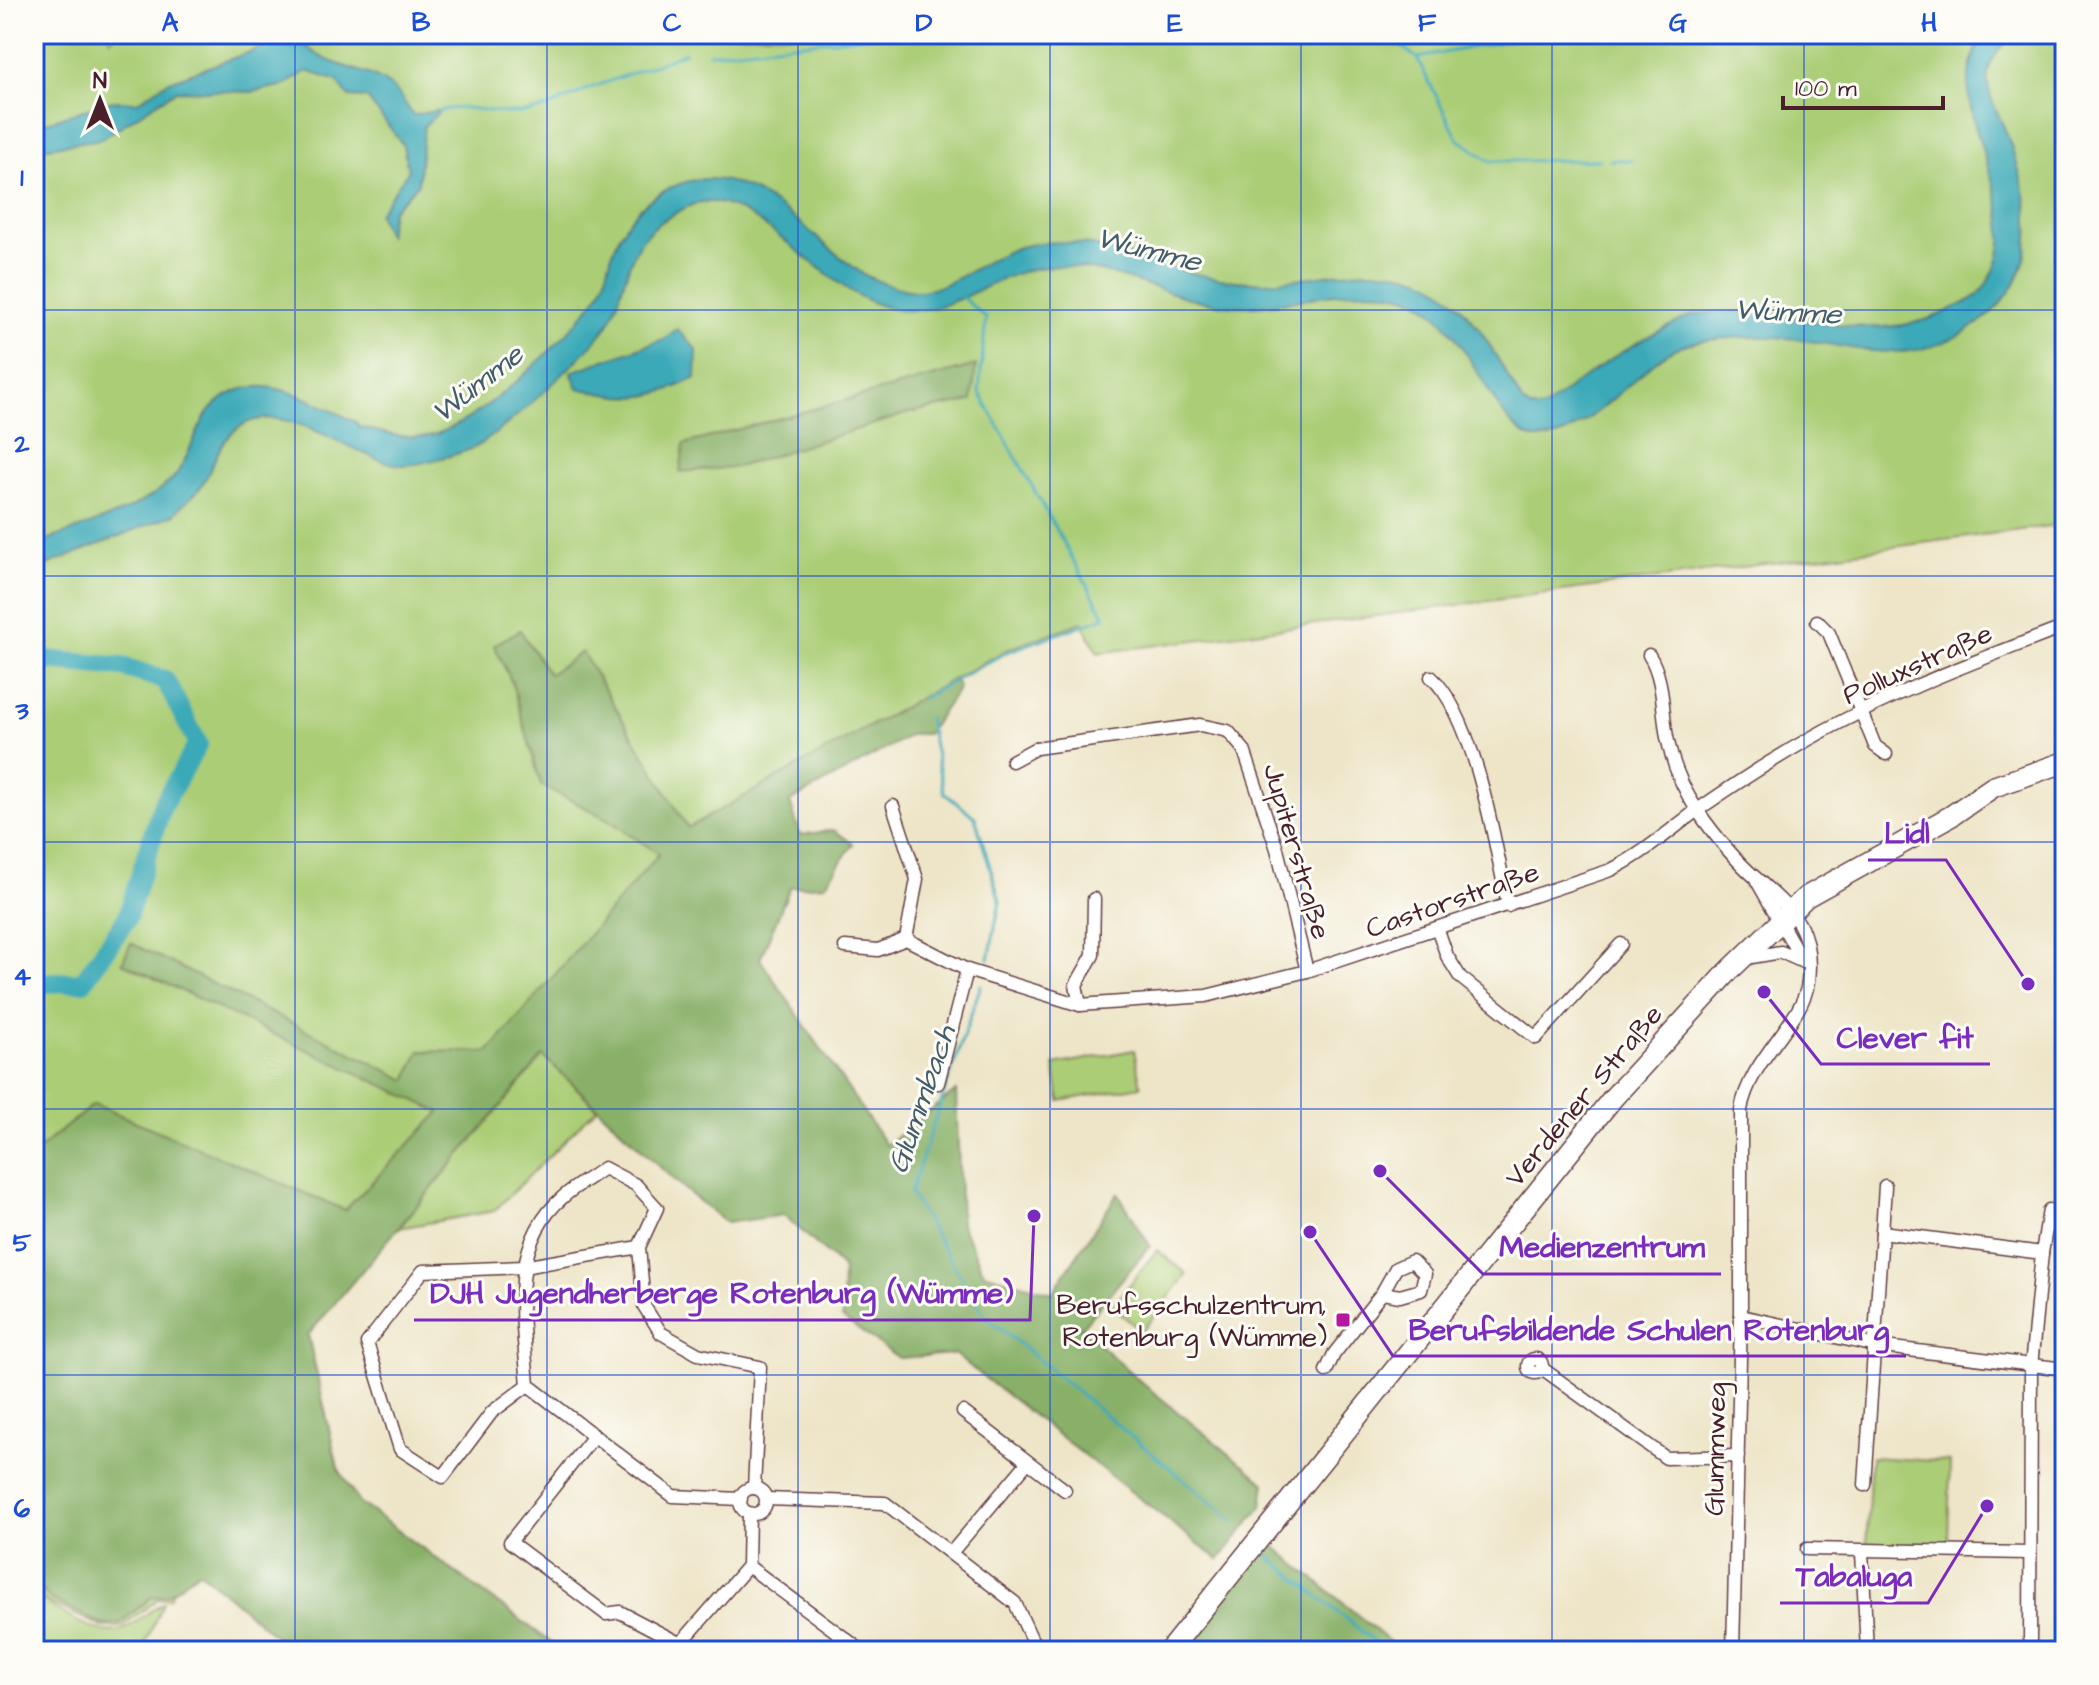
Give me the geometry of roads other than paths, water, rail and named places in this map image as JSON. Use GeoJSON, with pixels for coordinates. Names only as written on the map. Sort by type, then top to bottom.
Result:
{"type":"FeatureCollection","features":[{"type":"Feature","properties":{"kind":"main road","name":"Verdener Straße"},"geometry":{"type":"LineString","coordinates":[[1169,1651],[1612,1099],[1740,960],[1790,917],[1806,897],[1951,816],[1993,787],[2065,762]]}},
{"type":"Feature","properties":{"kind":"street"},"geometry":{"type":"LineString","coordinates":[[1817,621],[1829,633],[1875,746],[1886,754]]}},
{"type":"Feature","properties":{"kind":"street","name":"Polluxstraße"},"geometry":{"type":"LineString","coordinates":[[1698,810],[1860,712],[1957,668],[2065,627]]}},
{"type":"Feature","properties":{"kind":"street"},"geometry":{"type":"LineString","coordinates":[[1649,655],[1657,669],[1671,753],[1679,777],[1698,810],[1790,917],[1807,944],[1809,978]]}},
{"type":"Feature","properties":{"kind":"street"},"geometry":{"type":"LineString","coordinates":[[1431,677],[1450,698],[1468,744],[1508,906]]}},
{"type":"Feature","properties":{"kind":"street","name":"Jupiterstraße"},"geometry":{"type":"LineString","coordinates":[[1012,761],[1036,748],[1200,725],[1222,728],[1233,735],[1244,750],[1260,792],[1307,971]]}},
{"type":"Feature","properties":{"kind":"street"},"geometry":{"type":"LineString","coordinates":[[893,806],[917,879],[906,939]]}},
{"type":"Feature","properties":{"kind":"street","name":"Castorstraße"},"geometry":{"type":"LineString","coordinates":[[1080,1005],[1206,996],[1307,971],[1438,930],[1631,860],[1698,810]]}},
{"type":"Feature","properties":{"kind":"street"},"geometry":{"type":"LineString","coordinates":[[845,947],[878,950],[906,939],[967,970],[1080,1005],[1076,985],[1093,955],[1094,899]]}},
{"type":"Feature","properties":{"kind":"street"},"geometry":{"type":"LineString","coordinates":[[1790,917],[1809,978]]}},
{"type":"Feature","properties":{"kind":"street"},"geometry":{"type":"LineString","coordinates":[[1438,930],[1447,956],[1460,977],[1536,1038],[1621,944]]}},
{"type":"Feature","properties":{"kind":"street"},"geometry":{"type":"LineString","coordinates":[[1740,960],[1781,952],[1803,962]]}},
{"type":"Feature","properties":{"kind":"street"},"geometry":{"type":"LineString","coordinates":[[938,1083],[967,970]]}},
{"type":"Feature","properties":{"kind":"street","name":"Glummweg"},"geometry":{"type":"LineString","coordinates":[[1733,1651],[1741,1316],[1740,1154],[1744,1094],[1759,1062],[1800,1004],[1809,978]]}},
{"type":"Feature","properties":{"kind":"street"},"geometry":{"type":"LineString","coordinates":[[741,1499],[673,1496],[528,1385],[522,1311],[523,1267],[530,1240],[561,1199],[604,1168],[636,1185],[657,1208],[639,1247],[644,1306],[661,1333],[698,1354],[760,1367],[754,1488]]}},
{"type":"Feature","properties":{"kind":"street"},"geometry":{"type":"LineString","coordinates":[[1865,1485],[1885,1186]]}},
{"type":"Feature","properties":{"kind":"street"},"geometry":{"type":"LineString","coordinates":[[2030,1651],[2031,1367],[2049,1210]]}},
{"type":"Feature","properties":{"kind":"street"},"geometry":{"type":"LineString","coordinates":[[1882,1232],[2042,1253]]}},
{"type":"Feature","properties":{"kind":"street"},"geometry":{"type":"LineString","coordinates":[[528,1385],[492,1412],[443,1477],[400,1449],[367,1343],[423,1271],[523,1267],[639,1247]]}},
{"type":"Feature","properties":{"kind":"street"},"geometry":{"type":"LineString","coordinates":[[1326,1371],[1348,1334],[1382,1293]]}},
{"type":"Feature","properties":{"kind":"street"},"geometry":{"type":"LineString","coordinates":[[1741,1316],[1876,1346],[2065,1369]]}},
{"type":"Feature","properties":{"kind":"street"},"geometry":{"type":"LineString","coordinates":[[1543,1369],[1666,1458],[1738,1456]]}},
{"type":"Feature","properties":{"kind":"street"},"geometry":{"type":"LineString","coordinates":[[963,1412],[1065,1490]]}},
{"type":"Feature","properties":{"kind":"street"},"geometry":{"type":"LineString","coordinates":[[594,1436],[510,1542],[606,1614],[620,1612],[694,1651]]}},
{"type":"Feature","properties":{"kind":"street"},"geometry":{"type":"LineString","coordinates":[[951,1553],[1027,1463]]}},
{"type":"Feature","properties":{"kind":"street"},"geometry":{"type":"LineString","coordinates":[[682,1642],[748,1566],[749,1513],[741,1505],[741,1499],[745,1491],[754,1488],[762,1491],[766,1499],[762,1510],[749,1513]]}},
{"type":"Feature","properties":{"kind":"street"},"geometry":{"type":"LineString","coordinates":[[766,1499],[885,1503],[1015,1603],[1037,1651]]}},
{"type":"Feature","properties":{"kind":"street"},"geometry":{"type":"LineString","coordinates":[[1807,1549],[2028,1553]]}},
{"type":"Feature","properties":{"kind":"street"},"geometry":{"type":"LineString","coordinates":[[1862,1552],[1867,1651]]}},
{"type":"Feature","properties":{"kind":"street"},"geometry":{"type":"LineString","coordinates":[[748,1566],[862,1651]]}},
{"type":"Feature","properties":{"kind":"water"},"geometry":{"type":"Polygon","coordinates":[[[1986,34],[2015,34],[1994,57],[1988,81],[2022,184],[2027,209],[2025,258],[2016,281],[2002,302],[1980,322],[1935,346],[1914,351],[1872,351],[1765,337],[1690,343],[1655,362],[1589,419],[1554,437],[1537,439],[1521,433],[1507,418],[1447,327],[1429,308],[1408,297],[1362,291],[1270,304],[1224,305],[1092,269],[1045,267],[1025,271],[933,308],[914,311],[893,309],[868,301],[844,286],[747,214],[724,204],[702,202],[669,217],[643,238],[630,264],[610,321],[601,333],[568,369],[525,408],[475,447],[439,459],[403,465],[383,461],[293,422],[271,419],[250,422],[226,440],[200,488],[175,514],[34,570],[34,545],[126,510],[144,501],[172,479],[211,409],[228,395],[245,388],[282,390],[320,404],[356,422],[359,427],[402,436],[428,436],[471,416],[546,355],[586,312],[603,287],[619,238],[639,209],[670,188],[697,180],[723,180],[747,188],[793,217],[862,273],[908,290],[935,288],[1010,251],[1053,242],[1110,249],[1193,273],[1250,282],[1373,271],[1397,272],[1420,278],[1442,290],[1467,314],[1488,342],[1523,403],[1532,409],[1543,409],[1620,353],[1694,315],[1731,311],[1764,313],[1859,327],[1890,327],[1922,321],[1980,293],[1998,261],[2001,228],[1996,194],[1975,127],[1969,94],[1971,63],[1986,34]]]}},
{"type":"Feature","properties":{"kind":"water"},"geometry":{"type":"Polygon","coordinates":[[[303,43],[325,59],[383,81],[397,92],[413,115],[441,110],[424,126],[418,184],[392,210],[388,236],[378,214],[408,171],[403,145],[367,98],[349,97],[337,81],[307,71],[285,85],[252,92],[177,90],[101,139],[34,149],[34,126],[112,101],[137,102],[167,82],[272,44],[303,43]]]}},
{"type":"Feature","properties":{"kind":"water"},"geometry":{"type":"Polygon","coordinates":[[[677,329],[697,350],[696,378],[651,395],[625,397],[578,388],[571,372],[664,339],[677,329]]]}},
{"type":"Feature","properties":{"kind":"waterway"},"geometry":{"type":"LineString","coordinates":[[709,53],[888,34]]}},
{"type":"Feature","properties":{"kind":"waterway"},"geometry":{"type":"LineString","coordinates":[[1384,34],[1417,58],[1542,34]]}},
{"type":"Feature","properties":{"kind":"waterway"},"geometry":{"type":"LineString","coordinates":[[439,111],[459,108],[508,113],[539,110],[685,52]]}},
{"type":"Feature","properties":{"kind":"waterway"},"geometry":{"type":"LineString","coordinates":[[1417,58],[1458,139],[1490,161],[1599,160]]}},
{"type":"Feature","properties":{"kind":"waterway"},"geometry":{"type":"LineString","coordinates":[[1610,160],[1632,160]]}},
{"type":"Feature","properties":{"kind":"waterway","name":"Glummbach"},"geometry":{"type":"LineString","coordinates":[[923,698],[1007,652],[1105,617],[979,391],[986,318],[962,297]]}},
{"type":"Feature","properties":{"kind":"waterway"},"geometry":{"type":"LineString","coordinates":[[34,659],[123,667],[165,680],[198,744],[162,806],[127,918],[83,982],[34,983]]}},
{"type":"Feature","properties":{"kind":"waterway","name":"Glummbach"},"geometry":{"type":"LineString","coordinates":[[928,718],[944,793],[975,817],[1000,901],[989,959]]}},
{"type":"Feature","properties":{"kind":"waterway","name":"Glummbach"},"geometry":{"type":"LineString","coordinates":[[981,985],[910,1193],[984,1315],[1234,1521]]}},
{"type":"Feature","properties":{"kind":"waterway","name":"Glummbach"},"geometry":{"type":"LineString","coordinates":[[1262,1551],[1386,1651]]}},
{"type":"Feature","properties":{"kind":"place","name":"Lidl"},"geometry":{"type":"Point","coordinates":[2028,984]}},
{"type":"Feature","properties":{"kind":"place","name":"Clever fit"},"geometry":{"type":"Point","coordinates":[1764,992]}},
{"type":"Feature","properties":{"kind":"place","name":"Medienzentrum"},"geometry":{"type":"Point","coordinates":[1380,1171]}},
{"type":"Feature","properties":{"kind":"place","name":"DJH Jugendherberge Rotenburg (Wümme)"},"geometry":{"type":"Point","coordinates":[1034,1216]}},
{"type":"Feature","properties":{"kind":"place","name":"Berufsbildende Schulen Rotenburg"},"geometry":{"type":"Point","coordinates":[1310,1232]}},
{"type":"Feature","properties":{"kind":"place","name":"Berufsschulzentrum, Rotenburg (Wümme)"},"geometry":{"type":"Point","coordinates":[1343,1320]}},
{"type":"Feature","properties":{"kind":"place","name":"Tabaluga"},"geometry":{"type":"Point","coordinates":[1987,1506]}},
{"type":"Feature","properties":{"kind":"water label","name":"Wümme"},"geometry":{"type":"Point","coordinates":[1149,249]}},
{"type":"Feature","properties":{"kind":"water label","name":"Wümme"},"geometry":{"type":"Point","coordinates":[1788,311]}},
{"type":"Feature","properties":{"kind":"water label","name":"Wümme"},"geometry":{"type":"Point","coordinates":[477,383]}}]}
